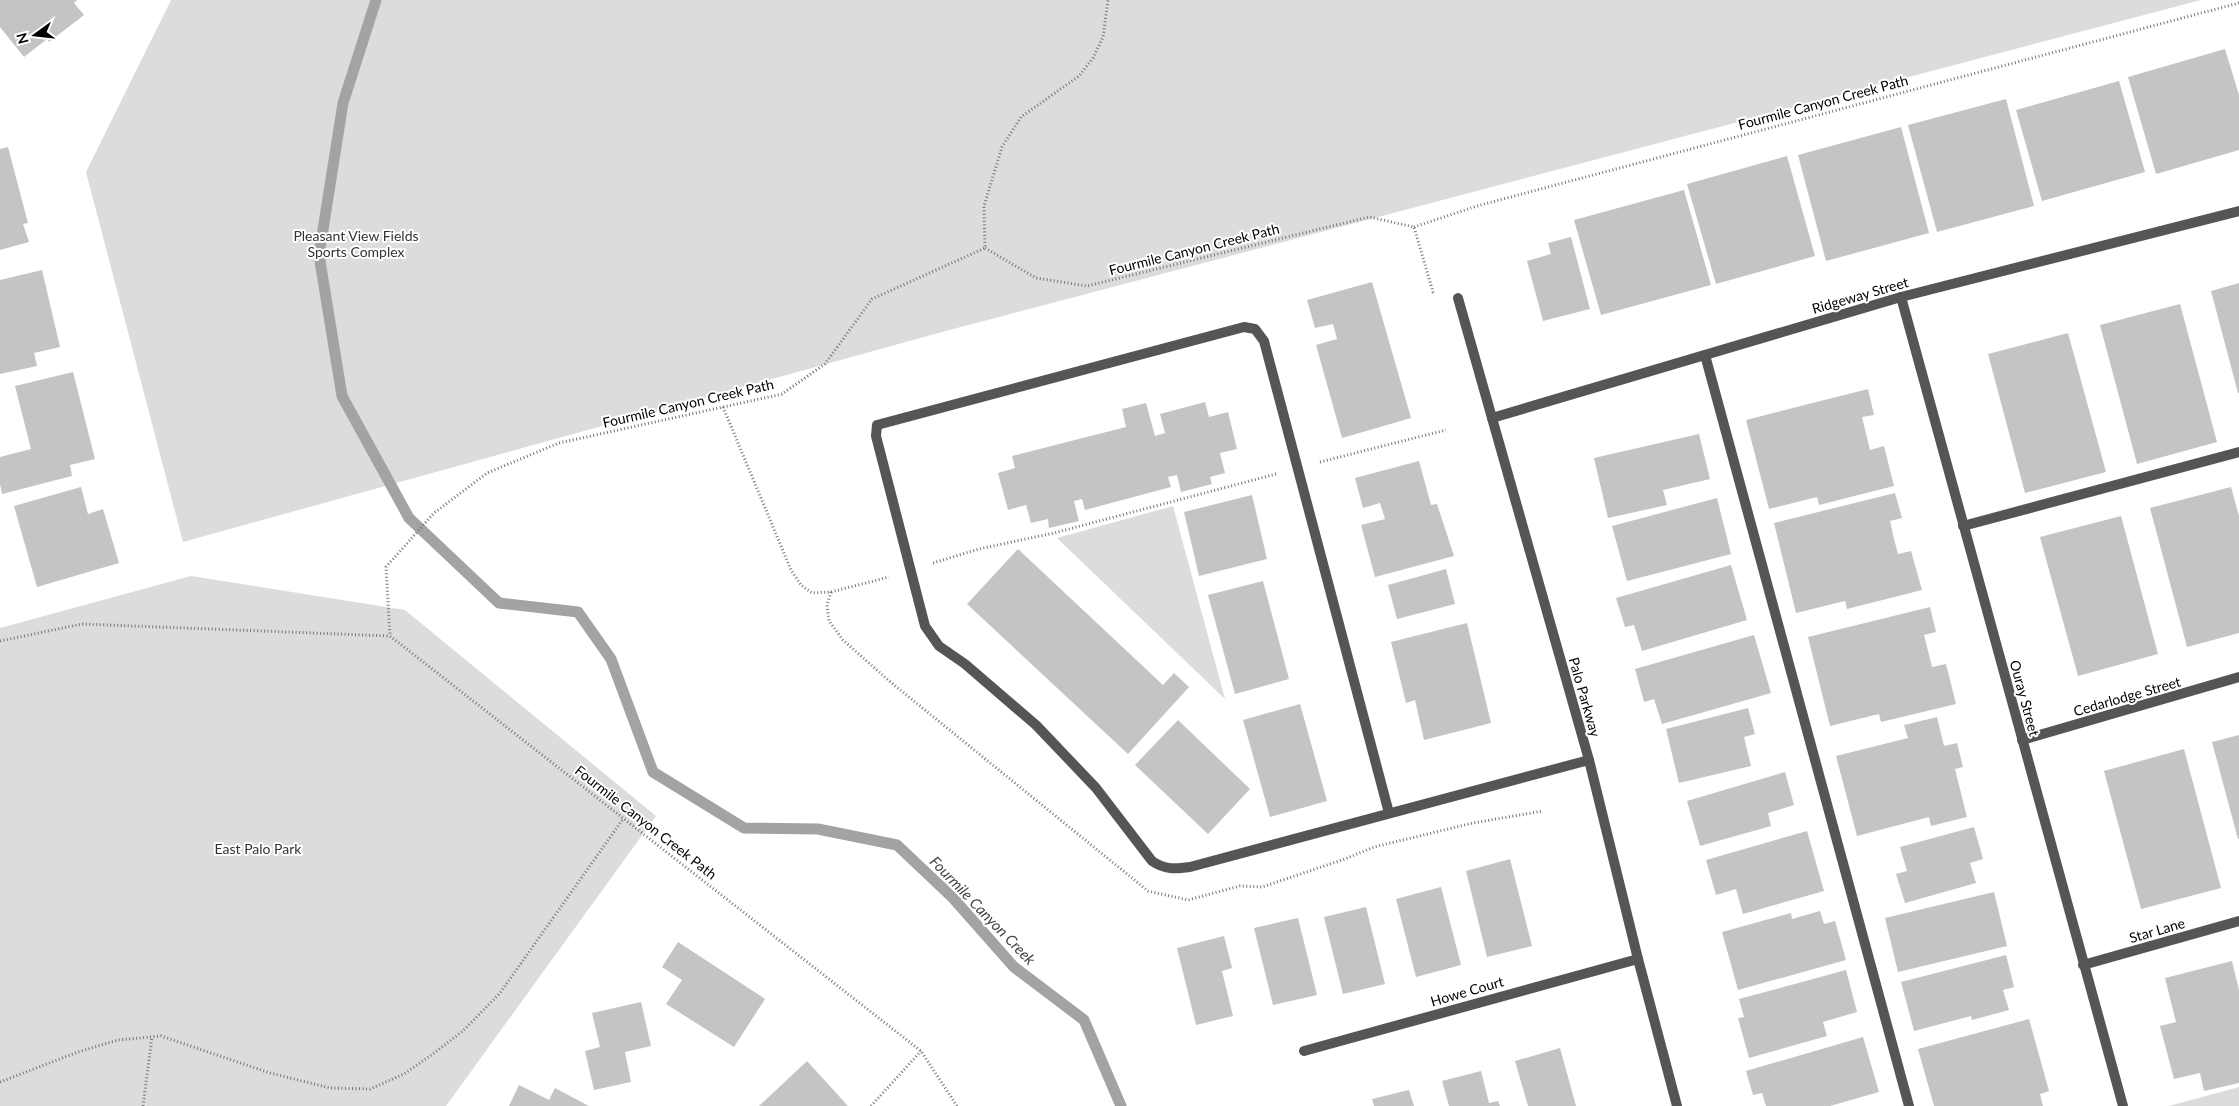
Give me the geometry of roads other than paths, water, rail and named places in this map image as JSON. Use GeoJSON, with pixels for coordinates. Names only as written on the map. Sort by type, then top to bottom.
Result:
{"type":"FeatureCollection","features":[{"type":"Feature","properties":{"kind":"street","name":"Ridgeway Street"},"geometry":{"type":"LineString","coordinates":[[1492,418],[1901,297],[2239,211]]}},
{"type":"Feature","properties":{"kind":"street","name":"Ouray Street"},"geometry":{"type":"LineString","coordinates":[[1901,297],[2123,1106]]}},
{"type":"Feature","properties":{"kind":"street","name":"Palo Parkway"},"geometry":{"type":"LineString","coordinates":[[1458,298],[1589,760],[1638,959],[1677,1106]]}},
{"type":"Feature","properties":{"kind":"street"},"geometry":{"type":"LineString","coordinates":[[1389,813],[1264,341],[1256,329],[1244,327],[877,425],[876,436],[925,626],[938,646],[965,664],[1036,725],[1096,788],[1152,861],[1161,868],[1190,867],[1589,760]]}},
{"type":"Feature","properties":{"kind":"street"},"geometry":{"type":"LineString","coordinates":[[1705,355],[1908,1106]]}},
{"type":"Feature","properties":{"kind":"street"},"geometry":{"type":"LineString","coordinates":[[1963,526],[2239,452]]}},
{"type":"Feature","properties":{"kind":"street","name":"Cedarlodge Street"},"geometry":{"type":"LineString","coordinates":[[2022,740],[2239,678]]}},
{"type":"Feature","properties":{"kind":"street","name":"Star Lane"},"geometry":{"type":"LineString","coordinates":[[2083,965],[2239,921]]}},
{"type":"Feature","properties":{"kind":"street","name":"Howe Court"},"geometry":{"type":"LineString","coordinates":[[1304,1051],[1638,959]]}},
{"type":"Feature","properties":{"kind":"waterway","name":"Fourmile Canyon Creek"},"geometry":{"type":"LineString","coordinates":[[376,0],[343,103],[319,255],[342,396],[409,518],[499,603],[578,612],[611,659],[653,772],[744,828],[818,829],[897,845],[953,898],[1014,967],[1084,1020],[1121,1106]]}},
{"type":"Feature","properties":{"kind":"park label","name":"Pleasant View Fields Sports Complex"},"geometry":{"type":"Point","coordinates":[356,244]}},
{"type":"Feature","properties":{"kind":"park label","name":"East Palo Park"},"geometry":{"type":"Point","coordinates":[258,848]}}]}
